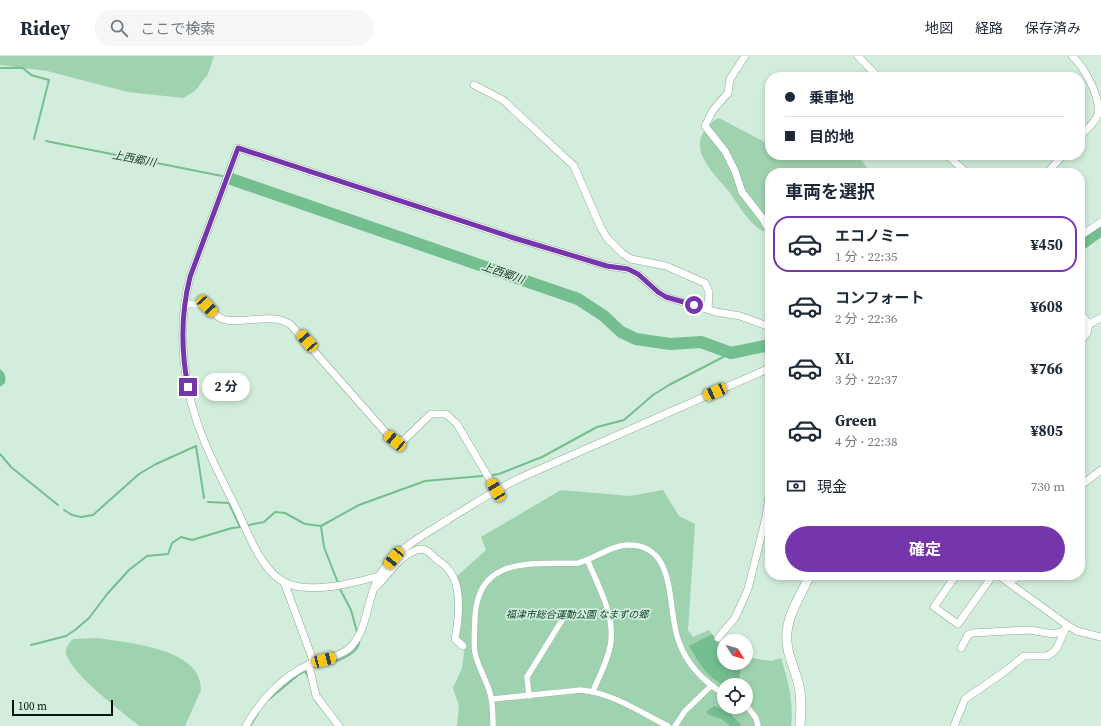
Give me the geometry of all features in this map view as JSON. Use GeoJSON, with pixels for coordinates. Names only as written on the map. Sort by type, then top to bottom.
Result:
{"type":"FeatureCollection","features":[{"type":"Feature","properties":{"kind":"street"},"geometry":{"type":"LineString","coordinates":[[745,56],[730,80],[728,93],[713,110],[705,126],[708,132],[725,151],[735,171],[742,192],[765,223]]}},
{"type":"Feature","properties":{"kind":"street"},"geometry":{"type":"LineString","coordinates":[[858,56],[873,72]]}},
{"type":"Feature","properties":{"kind":"street"},"geometry":{"type":"LineString","coordinates":[[1072,56],[1084,68],[1099,106],[1096,118],[1085,130]]}},
{"type":"Feature","properties":{"kind":"street"},"geometry":{"type":"LineString","coordinates":[[474,85],[503,100],[574,166],[600,226],[608,238],[623,254],[631,259],[666,266],[705,283],[708,292],[708,309]]}},
{"type":"Feature","properties":{"kind":"street"},"geometry":{"type":"LineString","coordinates":[[379,576],[352,583],[332,586],[298,586],[284,582],[270,569],[248,534],[204,440],[186,378],[183,328],[185,304],[190,277],[238,148],[514,238],[607,266],[628,269],[638,274],[658,292],[666,297],[740,316],[765,325]]}},
{"type":"Feature","properties":{"kind":"street"},"geometry":{"type":"LineString","coordinates":[[953,160],[961,168]]}},
{"type":"Feature","properties":{"kind":"street"},"geometry":{"type":"LineString","coordinates":[[1051,168],[1059,160]]}},
{"type":"Feature","properties":{"kind":"street"},"geometry":{"type":"LineString","coordinates":[[1085,233],[1101,222]]}},
{"type":"Feature","properties":{"kind":"street"},"geometry":{"type":"LineString","coordinates":[[185,304],[207,306],[216,316],[227,320],[277,319],[290,324],[395,441],[404,440],[431,414],[446,414],[457,424],[496,490]]}},
{"type":"Feature","properties":{"kind":"street"},"geometry":{"type":"LineString","coordinates":[[1089,324],[1101,318]]}},
{"type":"Feature","properties":{"kind":"street"},"geometry":{"type":"LineString","coordinates":[[1085,319],[1089,324]]}},
{"type":"Feature","properties":{"kind":"street"},"geometry":{"type":"LineString","coordinates":[[1085,336],[1089,324]]}},
{"type":"Feature","properties":{"kind":"street"},"geometry":{"type":"LineString","coordinates":[[246,726],[264,698],[289,677],[311,664],[334,657],[347,650],[358,638],[366,610],[379,576],[394,558],[410,544],[496,490],[765,370]]}},
{"type":"Feature","properties":{"kind":"street"},"geometry":{"type":"LineString","coordinates":[[1085,482],[1101,470]]}},
{"type":"Feature","properties":{"kind":"street"},"geometry":{"type":"LineString","coordinates":[[721,634],[735,618],[748,589],[765,521]]}},
{"type":"Feature","properties":{"kind":"street"},"geometry":{"type":"LineString","coordinates":[[493,726],[492,700],[479,665],[474,643],[476,606],[482,588],[496,573],[511,566],[578,563],[588,561],[612,549],[627,545],[640,547],[657,557],[662,563],[668,578],[675,631],[682,652],[696,671],[711,686],[717,690]]}},
{"type":"Feature","properties":{"kind":"street"},"geometry":{"type":"LineString","coordinates":[[374,590],[398,562],[407,555],[420,549],[427,550],[448,568],[452,574],[458,595],[460,611],[455,639],[463,646]]}},
{"type":"Feature","properties":{"kind":"street"},"geometry":{"type":"LineString","coordinates":[[588,561],[607,610],[611,633],[608,652],[593,691]]}},
{"type":"Feature","properties":{"kind":"street"},"geometry":{"type":"LineString","coordinates":[[800,726],[801,712],[799,686],[790,658],[787,633],[793,612],[808,580]]}},
{"type":"Feature","properties":{"kind":"street"},"geometry":{"type":"LineString","coordinates":[[953,580],[934,607],[958,624],[989,580]]}},
{"type":"Feature","properties":{"kind":"street"},"geometry":{"type":"LineString","coordinates":[[1005,580],[1077,631],[1101,637]]}},
{"type":"Feature","properties":{"kind":"street"},"geometry":{"type":"LineString","coordinates":[[1008,582],[1012,580]]}},
{"type":"Feature","properties":{"kind":"street"},"geometry":{"type":"LineString","coordinates":[[284,582],[311,664],[316,696],[339,726]]}},
{"type":"Feature","properties":{"kind":"street"},"geometry":{"type":"LineString","coordinates":[[529,696],[527,677],[567,612]]}},
{"type":"Feature","properties":{"kind":"street"},"geometry":{"type":"LineString","coordinates":[[954,726],[965,699],[1024,656],[1047,656],[1052,653],[1057,648],[1063,631],[1067,625]]}},
{"type":"Feature","properties":{"kind":"street"},"geometry":{"type":"LineString","coordinates":[[961,648],[968,635],[972,633],[1029,630],[1054,634],[1063,631]]}},
{"type":"Feature","properties":{"kind":"street"},"geometry":{"type":"LineString","coordinates":[[675,726],[685,710],[711,686]]}},
{"type":"Feature","properties":{"kind":"street"},"geometry":{"type":"LineString","coordinates":[[492,700],[581,690],[593,691],[605,694],[668,726]]}},
{"type":"Feature","properties":{"kind":"street"},"geometry":{"type":"LineString","coordinates":[[753,714],[756,718],[758,726]]}},
{"type":"Feature","properties":{"kind":"green space"},"geometry":{"type":"Polygon","coordinates":[[[0,56],[214,56],[208,74],[195,91],[183,98],[128,92],[47,71],[0,65],[0,56]]]}},
{"type":"Feature","properties":{"kind":"green space"},"geometry":{"type":"Polygon","coordinates":[[[719,118],[765,142],[765,160],[860,160],[867,168],[765,168],[765,231],[762,231],[744,214],[730,193],[706,163],[702,155],[700,147],[701,138],[705,130],[719,118]]]}},
{"type":"Feature","properties":{"kind":"green space","name":"福津市総合運動公園 なまずの郷"},"geometry":{"type":"Polygon","coordinates":[[[561,490],[630,496],[663,490],[679,516],[695,524],[688,630],[693,637],[709,630],[717,641],[717,670],[753,670],[753,658],[771,661],[781,658],[791,700],[791,726],[457,726],[459,706],[453,688],[462,668],[465,645],[458,639],[462,614],[456,577],[486,550],[481,537],[561,490]]]}},
{"type":"Feature","properties":{"kind":"green space"},"geometry":{"type":"Polygon","coordinates":[[[98,638],[127,642],[161,650],[177,656],[190,665],[198,676],[201,690],[185,726],[139,726],[79,674],[67,656],[66,649],[68,645],[73,639],[98,638]]]}},
{"type":"Feature","properties":{"kind":"shaded area"},"geometry":{"type":"Polygon","coordinates":[[[0,369],[5,375],[5,383],[0,387],[0,369]]]}},
{"type":"Feature","properties":{"kind":"shaded area"},"geometry":{"type":"Polygon","coordinates":[[[712,634],[717,640],[717,670],[741,670],[739,678],[717,678],[717,681],[704,669],[689,646],[712,634]]]}},
{"type":"Feature","properties":{"kind":"shaded area"},"geometry":{"type":"Polygon","coordinates":[[[714,706],[717,707],[717,714],[731,714],[742,726],[730,726],[723,720],[707,714],[707,711],[714,706]]]}},
{"type":"Feature","properties":{"kind":"waterway","name":"上西郷川"},"geometry":{"type":"LineString","coordinates":[[0,68],[23,68],[31,75],[49,80],[34,139]]}},
{"type":"Feature","properties":{"kind":"waterway","name":"上西郷川"},"geometry":{"type":"LineString","coordinates":[[46,141],[222,176]]}},
{"type":"Feature","properties":{"kind":"waterway","name":"上西郷川"},"geometry":{"type":"LineString","coordinates":[[231,179],[578,299],[604,316],[621,332],[636,339],[670,344],[701,342],[731,353],[765,346]]}},
{"type":"Feature","properties":{"kind":"waterway","name":"上西郷川"},"geometry":{"type":"LineString","coordinates":[[1085,241],[1101,230]]}},
{"type":"Feature","properties":{"kind":"waterway"},"geometry":{"type":"LineString","coordinates":[[492,475],[499,474],[542,457],[597,427],[624,420],[653,395],[669,385],[731,353]]}},
{"type":"Feature","properties":{"kind":"waterway"},"geometry":{"type":"LineString","coordinates":[[64,510],[72,515],[81,517],[93,515],[139,474],[156,464],[196,446],[204,498]]}},
{"type":"Feature","properties":{"kind":"waterway"},"geometry":{"type":"LineString","coordinates":[[0,454],[11,467],[58,505]]}},
{"type":"Feature","properties":{"kind":"waterway"},"geometry":{"type":"LineString","coordinates":[[249,525],[264,522],[275,512],[285,513],[305,524],[321,526],[359,505],[425,481],[482,476]]}},
{"type":"Feature","properties":{"kind":"waterway"},"geometry":{"type":"LineString","coordinates":[[31,645],[66,636],[75,630],[89,618],[108,593],[129,570],[147,556],[168,554],[172,543],[181,537],[192,540],[240,527],[229,503],[208,502]]}},
{"type":"Feature","properties":{"kind":"waterway"},"geometry":{"type":"LineString","coordinates":[[321,526],[324,547],[338,583]]}},
{"type":"Feature","properties":{"kind":"waterway"},"geometry":{"type":"LineString","coordinates":[[340,589],[351,610],[357,632]]}},
{"type":"Feature","properties":{"kind":"waterway"},"geometry":{"type":"LineString","coordinates":[[315,667],[342,659],[358,647],[359,641]]}},
{"type":"Feature","properties":{"kind":"waterway"},"geometry":{"type":"LineString","coordinates":[[268,700],[305,671],[309,678]]}},
{"type":"Feature","properties":{"kind":"waterway"},"geometry":{"type":"LineString","coordinates":[[315,700],[327,715]]}},
{"type":"Feature","properties":{"kind":"waterway"},"geometry":{"type":"LineString","coordinates":[[250,726],[258,713]]}},
{"type":"Feature","properties":{"kind":"route"},"geometry":{"type":"LineString","coordinates":[[188,387],[184,359],[183,328],[186,294],[190,277],[238,148],[514,238],[607,266],[628,269],[638,274],[658,292],[666,297],[694,305]]}}]}
